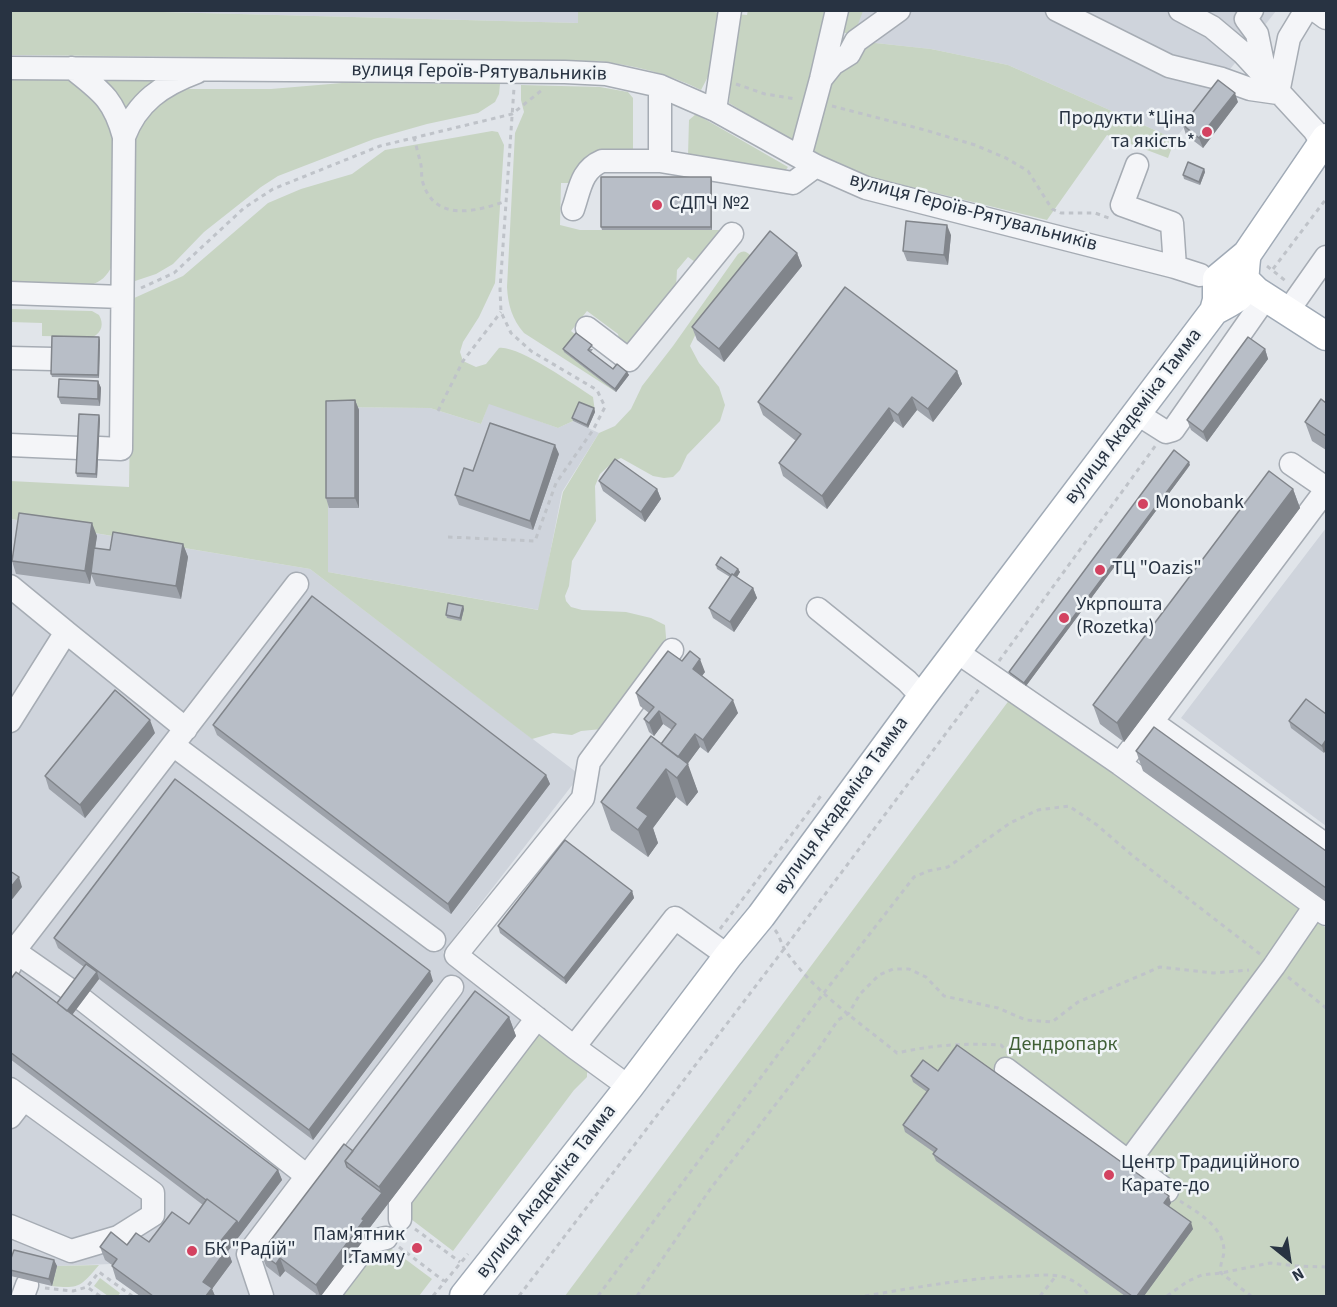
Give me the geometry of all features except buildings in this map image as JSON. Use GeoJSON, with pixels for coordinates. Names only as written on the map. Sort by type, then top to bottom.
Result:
{"type":"FeatureCollection","features":[{"type":"Feature","properties":{"kind":"main road","name":"вулиця Академіка Тамма"},"geometry":{"type":"LineString","coordinates":[[454,1289],[629,1087],[719,949],[761,916],[922,697],[1136,413],[1243,283],[1324,140]]}},
{"type":"Feature","properties":{"kind":"main road","name":"вулиця Героїв-Рятувальників"},"geometry":{"type":"LineString","coordinates":[[1243,283],[1326,336]]}},
{"type":"Feature","properties":{"kind":"street"},"geometry":{"type":"LineString","coordinates":[[715,110],[730,10]]}},
{"type":"Feature","properties":{"kind":"street"},"geometry":{"type":"LineString","coordinates":[[573,209],[587,169],[602,161],[660,161],[793,183],[808,162],[815,102],[837,10]]}},
{"type":"Feature","properties":{"kind":"street"},"geometry":{"type":"LineString","coordinates":[[821,79],[833,64],[849,54],[856,40],[899,10]]}},
{"type":"Feature","properties":{"kind":"street"},"geometry":{"type":"LineString","coordinates":[[1057,10],[1169,66],[1222,79],[1250,89],[1272,86]]}},
{"type":"Feature","properties":{"kind":"street"},"geometry":{"type":"LineString","coordinates":[[1180,10],[1212,27],[1243,53],[1324,140]]}},
{"type":"Feature","properties":{"kind":"street"},"geometry":{"type":"LineString","coordinates":[[1251,10],[1246,19],[1257,34],[1272,86]]}},
{"type":"Feature","properties":{"kind":"street"},"geometry":{"type":"LineString","coordinates":[[1272,86],[1289,38],[1306,10]]}},
{"type":"Feature","properties":{"kind":"street"},"geometry":{"type":"LineString","coordinates":[[1315,10],[1326,18]]}},
{"type":"Feature","properties":{"kind":"street","name":"вулиця Героїв-Рятувальників"},"geometry":{"type":"LineString","coordinates":[[10,68],[515,71],[606,74],[660,86],[715,110],[808,162],[866,188],[1243,283]]}},
{"type":"Feature","properties":{"kind":"street"},"geometry":{"type":"LineString","coordinates":[[10,445],[121,449],[110,361],[122,297],[124,137],[119,120],[109,101],[102,92],[72,68]]}},
{"type":"Feature","properties":{"kind":"street"},"geometry":{"type":"LineString","coordinates":[[124,137],[135,113],[148,100],[178,80],[207,69]]}},
{"type":"Feature","properties":{"kind":"street"},"geometry":{"type":"LineString","coordinates":[[660,86],[660,161]]}},
{"type":"Feature","properties":{"kind":"street"},"geometry":{"type":"LineString","coordinates":[[1137,165],[1122,205],[1172,223],[1243,283]]}},
{"type":"Feature","properties":{"kind":"street"},"geometry":{"type":"LineString","coordinates":[[587,328],[630,360],[732,234]]}},
{"type":"Feature","properties":{"kind":"street"},"geometry":{"type":"LineString","coordinates":[[1136,413],[1166,432],[1173,430],[1243,283],[1326,257]]}},
{"type":"Feature","properties":{"kind":"street"},"geometry":{"type":"LineString","coordinates":[[10,293],[122,297]]}},
{"type":"Feature","properties":{"kind":"street"},"geometry":{"type":"LineString","coordinates":[[10,358],[53,359]]}},
{"type":"Feature","properties":{"kind":"street"},"geometry":{"type":"LineString","coordinates":[[1120,764],[1326,489],[1291,464]]}},
{"type":"Feature","properties":{"kind":"street"},"geometry":{"type":"LineString","coordinates":[[297,584],[12,955],[78,996],[308,1176]]}},
{"type":"Feature","properties":{"kind":"street"},"geometry":{"type":"LineString","coordinates":[[10,586],[66,632],[179,737],[434,940]]}},
{"type":"Feature","properties":{"kind":"street"},"geometry":{"type":"LineString","coordinates":[[818,609],[907,681],[922,697]]}},
{"type":"Feature","properties":{"kind":"street"},"geometry":{"type":"LineString","coordinates":[[11,721],[66,632]]}},
{"type":"Feature","properties":{"kind":"street"},"geometry":{"type":"LineString","coordinates":[[629,1087],[456,955],[583,798],[589,762],[672,650]]}},
{"type":"Feature","properties":{"kind":"street"},"geometry":{"type":"LineString","coordinates":[[957,652],[1120,764],[1321,910],[1275,966],[1129,1161]]}},
{"type":"Feature","properties":{"kind":"street"},"geometry":{"type":"LineString","coordinates":[[1152,722],[1326,845]]}},
{"type":"Feature","properties":{"kind":"street"},"geometry":{"type":"LineString","coordinates":[[574,1047],[675,918],[719,949]]}},
{"type":"Feature","properties":{"kind":"street"},"geometry":{"type":"LineString","coordinates":[[262,1296],[248,1254],[452,987]]}},
{"type":"Feature","properties":{"kind":"street"},"geometry":{"type":"LineString","coordinates":[[400,1219],[400,1199],[537,1018]]}},
{"type":"Feature","properties":{"kind":"street"},"geometry":{"type":"LineString","coordinates":[[1006,1069],[1167,1191]]}},
{"type":"Feature","properties":{"kind":"street"},"geometry":{"type":"LineString","coordinates":[[10,1117],[17,1094],[153,1193],[153,1215],[118,1237],[71,1251],[10,1226]]}},
{"type":"Feature","properties":{"kind":"street"},"geometry":{"type":"LineString","coordinates":[[328,1296],[369,1242],[386,1238]]}},
{"type":"Feature","properties":{"kind":"path"},"geometry":{"type":"LineString","coordinates":[[448,537],[535,541],[556,483],[593,430],[605,407],[597,390],[531,351],[511,333],[501,312],[500,289],[515,71]]}},
{"type":"Feature","properties":{"kind":"path"},"geometry":{"type":"LineString","coordinates":[[122,297],[174,273],[244,208],[273,189],[380,146],[512,114],[565,72]]}},
{"type":"Feature","properties":{"kind":"path"},"geometry":{"type":"LineString","coordinates":[[721,77],[741,87],[765,94],[861,112],[975,146],[1022,166],[1032,177],[1052,209],[1069,214],[1095,213],[1117,221]]}},
{"type":"Feature","properties":{"kind":"path"},"geometry":{"type":"LineString","coordinates":[[414,138],[422,181],[428,195],[437,206],[453,211],[474,210],[506,201]]}},
{"type":"Feature","properties":{"kind":"path"},"geometry":{"type":"LineString","coordinates":[[1243,283],[1326,199]]}},
{"type":"Feature","properties":{"kind":"path"},"geometry":{"type":"LineString","coordinates":[[438,411],[463,361],[501,312]]}},
{"type":"Feature","properties":{"kind":"path"},"geometry":{"type":"LineString","coordinates":[[519,1296],[990,674],[1157,443],[1159,428]]}},
{"type":"Feature","properties":{"kind":"path"},"geometry":{"type":"LineString","coordinates":[[719,949],[829,784]]}},
{"type":"Feature","properties":{"kind":"path"},"geometry":{"type":"LineString","coordinates":[[598,1296],[822,994],[914,877],[928,871],[948,867],[1010,823],[1038,810],[1069,806],[1097,825],[1326,1008]]}},
{"type":"Feature","properties":{"kind":"path"},"geometry":{"type":"LineString","coordinates":[[761,916],[773,926],[784,949],[822,994],[849,1012],[897,1053],[927,1046],[1001,1045],[1006,1048],[1008,1056],[1006,1069]]}},
{"type":"Feature","properties":{"kind":"path"},"geometry":{"type":"LineString","coordinates":[[637,1296],[711,1188],[820,1047],[838,1020],[849,1012],[860,994],[879,975],[893,969],[909,969],[926,977],[944,996],[998,1008],[1026,1020],[1052,1022],[1078,1002],[1160,967],[1214,973],[1275,966]]}},
{"type":"Feature","properties":{"kind":"path"},"geometry":{"type":"LineString","coordinates":[[1167,1191],[1208,1219],[1222,1239],[1224,1251],[1219,1269],[1221,1273],[1251,1296]]}},
{"type":"Feature","properties":{"kind":"path"},"geometry":{"type":"LineString","coordinates":[[400,1219],[460,1262]]}},
{"type":"Feature","properties":{"kind":"path"},"geometry":{"type":"LineString","coordinates":[[386,1238],[454,1289]]}},
{"type":"Feature","properties":{"kind":"path"},"geometry":{"type":"LineString","coordinates":[[454,1289],[460,1262],[474,1248]]}},
{"type":"Feature","properties":{"kind":"path"},"geometry":{"type":"LineString","coordinates":[[1167,1296],[1188,1281],[1202,1275],[1270,1263],[1326,1267]]}},
{"type":"Feature","properties":{"kind":"path"},"geometry":{"type":"LineString","coordinates":[[25,1291],[73,1291],[87,1287],[99,1272],[126,1295],[132,1296]]}},
{"type":"Feature","properties":{"kind":"path"},"geometry":{"type":"LineString","coordinates":[[865,1296],[990,1277],[1056,1276],[1064,1277],[1079,1285],[1086,1290],[1089,1296]]}},
{"type":"Feature","properties":{"kind":"path"},"geometry":{"type":"LineString","coordinates":[[1040,1296],[1056,1276]]}},
{"type":"Feature","properties":{"kind":"path"},"geometry":{"type":"LineString","coordinates":[[87,1287],[100,1296]]}},
{"type":"Feature","properties":{"kind":"path"},"geometry":{"type":"LineString","coordinates":[[433,1296],[454,1289]]}},
{"type":"Feature","properties":{"kind":"shaded area"},"geometry":{"type":"Polygon","coordinates":[[[578,10],[578,23],[126,11],[578,10]]]}},
{"type":"Feature","properties":{"kind":"shaded area"},"geometry":{"type":"Polygon","coordinates":[[[856,11],[1276,11],[1175,139],[1008,65],[931,49],[847,40],[856,11]]]}},
{"type":"Feature","properties":{"kind":"shaded area"},"geometry":{"type":"Polygon","coordinates":[[[489,403],[558,428],[573,421],[599,433],[562,492],[539,610],[328,572],[328,407],[430,408],[481,424],[489,403]]]}},
{"type":"Feature","properties":{"kind":"shaded area"},"geometry":{"type":"Polygon","coordinates":[[[10,519],[310,569],[580,775],[443,952],[445,959],[526,1023],[367,1231],[321,1296],[140,1296],[116,1279],[121,1272],[111,1264],[57,1266],[52,1286],[11,1276],[10,519]]]}},
{"type":"Feature","properties":{"kind":"shaded area"},"geometry":{"type":"Polygon","coordinates":[[[1326,528],[1326,826],[1181,718],[1326,528]]]}},
{"type":"Feature","properties":{"kind":"green space"},"geometry":{"type":"Polygon","coordinates":[[[694,10],[723,13],[713,67],[701,90],[651,71],[599,61],[11,55],[11,11],[126,11],[578,23],[578,11],[694,10]]]}},
{"type":"Feature","properties":{"kind":"green space"},"geometry":{"type":"Polygon","coordinates":[[[748,10],[829,11],[795,143],[729,103],[737,14],[747,15],[748,10]]]}},
{"type":"Feature","properties":{"kind":"green space"},"geometry":{"type":"Polygon","coordinates":[[[843,11],[863,11],[855,32],[851,35],[843,32],[843,11]]]}},
{"type":"Feature","properties":{"kind":"green space"},"geometry":{"type":"Polygon","coordinates":[[[866,42],[931,49],[1008,65],[1175,139],[1168,158],[1107,135],[1047,220],[870,177],[812,153],[823,93],[866,42]]]}},
{"type":"Feature","properties":{"kind":"green space"},"geometry":{"type":"Polygon","coordinates":[[[11,80],[71,80],[84,85],[115,121],[112,266],[103,278],[94,284],[11,284],[11,80]]]}},
{"type":"Feature","properties":{"kind":"green space"},"geometry":{"type":"Polygon","coordinates":[[[97,80],[166,81],[124,118],[97,80]]]}},
{"type":"Feature","properties":{"kind":"green space"},"geometry":{"type":"Polygon","coordinates":[[[342,83],[500,84],[495,102],[478,113],[374,139],[278,176],[204,232],[173,264],[156,274],[132,282],[136,122],[175,91],[271,89],[342,83]]]}},
{"type":"Feature","properties":{"kind":"green space"},"geometry":{"type":"Polygon","coordinates":[[[521,85],[600,87],[628,92],[633,98],[633,155],[575,183],[561,183],[560,225],[580,230],[726,230],[698,264],[688,257],[677,270],[676,288],[631,347],[619,340],[618,334],[587,311],[571,331],[577,336],[616,392],[524,333],[511,312],[507,287],[515,133],[524,112],[521,85]]]}},
{"type":"Feature","properties":{"kind":"green space"},"geometry":{"type":"Polygon","coordinates":[[[696,114],[788,167],[782,175],[688,155],[689,120],[696,114]]]}},
{"type":"Feature","properties":{"kind":"green space"},"geometry":{"type":"Polygon","coordinates":[[[492,131],[498,132],[504,145],[495,283],[479,317],[463,342],[460,352],[463,361],[476,367],[486,364],[499,348],[519,353],[593,397],[595,412],[580,405],[573,421],[558,428],[489,404],[481,424],[430,408],[328,407],[328,572],[538,610],[563,492],[599,433],[615,426],[631,409],[642,386],[738,254],[747,253],[751,261],[700,325],[690,346],[699,363],[719,387],[725,405],[720,421],[687,455],[680,470],[673,477],[653,476],[621,458],[614,461],[600,474],[595,486],[596,521],[572,561],[569,586],[565,596],[571,607],[582,610],[626,612],[651,618],[665,625],[667,649],[657,663],[639,676],[634,688],[635,696],[602,729],[581,731],[572,735],[553,733],[532,739],[310,569],[11,519],[10,481],[129,487],[132,299],[183,276],[268,203],[301,189],[352,174],[385,150],[492,131]]]}},
{"type":"Feature","properties":{"kind":"green space"},"geometry":{"type":"Polygon","coordinates":[[[11,309],[92,311],[99,315],[101,328],[93,337],[42,336],[42,323],[11,322],[11,309]]]}},
{"type":"Feature","properties":{"kind":"green space","name":"Дендропарк"},"geometry":{"type":"Polygon","coordinates":[[[1010,699],[1326,928],[1326,1296],[565,1296],[1010,699]]]}},
{"type":"Feature","properties":{"kind":"green space"},"geometry":{"type":"Polygon","coordinates":[[[538,1025],[591,1068],[587,1077],[574,1090],[453,1251],[407,1216],[406,1200],[538,1025]]]}},
{"type":"Feature","properties":{"kind":"green space"},"geometry":{"type":"Polygon","coordinates":[[[385,1244],[432,1279],[419,1296],[329,1296],[371,1246],[385,1244]]]}},
{"type":"Feature","properties":{"kind":"green space"},"geometry":{"type":"Polygon","coordinates":[[[99,1265],[84,1282],[69,1287],[52,1286],[57,1266],[99,1265]]]}},
{"type":"Feature","properties":{"kind":"green space"},"geometry":{"type":"Polygon","coordinates":[[[100,1278],[120,1293],[118,1296],[108,1296],[94,1286],[100,1278]]]}},
{"type":"Feature","properties":{"kind":"place","name":"Продукти *Ціна та якість*"},"geometry":{"type":"Point","coordinates":[1207,132]}},
{"type":"Feature","properties":{"kind":"place","name":"СДПЧ №2"},"geometry":{"type":"Point","coordinates":[657,205]}},
{"type":"Feature","properties":{"kind":"place","name":"Monobank"},"geometry":{"type":"Point","coordinates":[1143,504]}},
{"type":"Feature","properties":{"kind":"place","name":"ТЦ \"Oazis\""},"geometry":{"type":"Point","coordinates":[1100,570]}},
{"type":"Feature","properties":{"kind":"place","name":"Укрпошта (Rozetka)"},"geometry":{"type":"Point","coordinates":[1064,618]}},
{"type":"Feature","properties":{"kind":"place","name":"Центр Традиційного Карате-до"},"geometry":{"type":"Point","coordinates":[1109,1175]}},
{"type":"Feature","properties":{"kind":"place","name":"Пам'ятник І.Тамму"},"geometry":{"type":"Point","coordinates":[417,1248]}},
{"type":"Feature","properties":{"kind":"place","name":"БК \"Радій\""},"geometry":{"type":"Point","coordinates":[192,1251]}}]}
